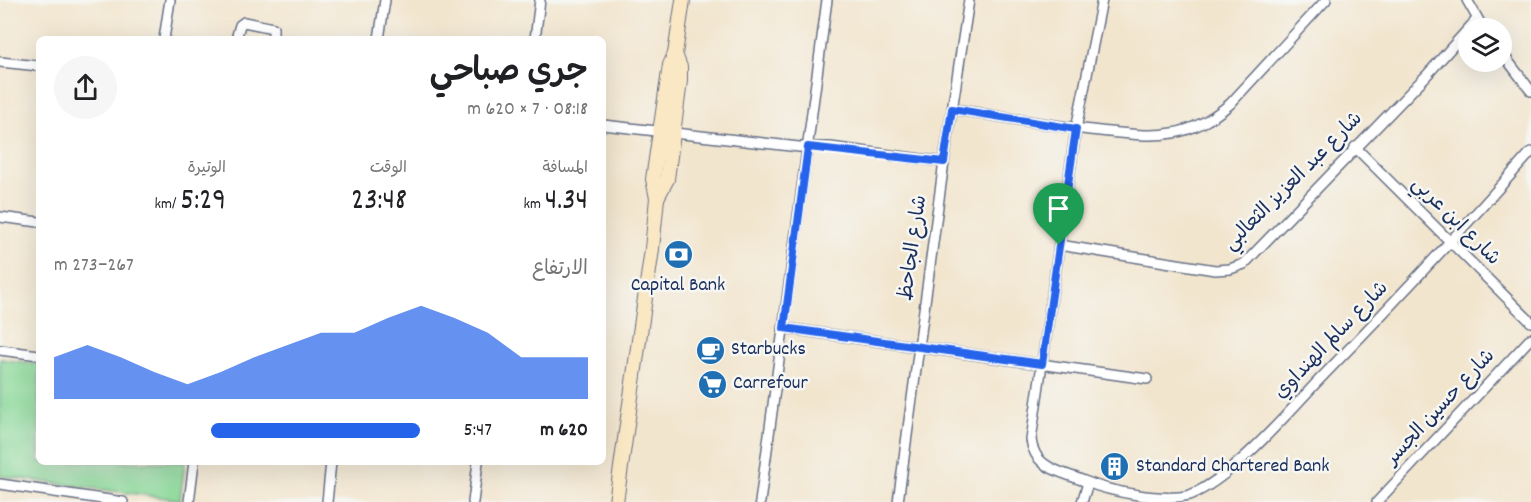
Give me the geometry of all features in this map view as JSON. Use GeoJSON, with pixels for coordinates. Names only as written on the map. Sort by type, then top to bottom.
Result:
{"type":"FeatureCollection","features":[{"type":"Feature","properties":{"kind":"street"},"geometry":{"type":"LineString","coordinates":[[164,36],[170,0]]}},
{"type":"Feature","properties":{"kind":"street"},"geometry":{"type":"LineString","coordinates":[[380,36],[385,0]]}},
{"type":"Feature","properties":{"kind":"street"},"geometry":{"type":"LineString","coordinates":[[535,36],[540,0]]}},
{"type":"Feature","properties":{"kind":"street"},"geometry":{"type":"LineString","coordinates":[[616,502],[657,198],[653,179],[659,129],[684,0]]}},
{"type":"Feature","properties":{"kind":"street"},"geometry":{"type":"LineString","coordinates":[[760,502],[827,0]]}},
{"type":"Feature","properties":{"kind":"street","name":"شارع الجاحظ"},"geometry":{"type":"LineString","coordinates":[[897,502],[969,0]]}},
{"type":"Feature","properties":{"kind":"street","name":"شارع سالم الهنداوي"},"geometry":{"type":"LineString","coordinates":[[1102,0],[1076,129],[1031,440],[1033,452],[1040,463],[1126,498],[1171,499],[1190,495],[1208,485],[1261,441],[1450,243],[1531,152]]}},
{"type":"Feature","properties":{"kind":"street"},"geometry":{"type":"LineString","coordinates":[[952,109],[1076,129],[1152,135],[1194,128],[1215,117],[1230,104],[1326,0]]}},
{"type":"Feature","properties":{"kind":"street"},"geometry":{"type":"LineString","coordinates":[[1467,0],[1476,18]]}},
{"type":"Feature","properties":{"kind":"street"},"geometry":{"type":"LineString","coordinates":[[237,36],[240,25],[244,22],[273,28],[273,36]]}},
{"type":"Feature","properties":{"kind":"street","name":"شارع عبد العزيز الثعالبي"},"geometry":{"type":"LineString","coordinates":[[1059,245],[1215,270],[1230,269],[1244,264],[1458,40]]}},
{"type":"Feature","properties":{"kind":"street"},"geometry":{"type":"LineString","coordinates":[[657,198],[666,186],[673,132],[680,74],[675,54]]}},
{"type":"Feature","properties":{"kind":"street"},"geometry":{"type":"LineString","coordinates":[[0,62],[36,66]]}},
{"type":"Feature","properties":{"kind":"street"},"geometry":{"type":"LineString","coordinates":[[1512,66],[1531,91]]}},
{"type":"Feature","properties":{"kind":"street"},"geometry":{"type":"LineString","coordinates":[[606,125],[659,129],[944,162]]}},
{"type":"Feature","properties":{"kind":"street","name":"شارع ابن عربي"},"geometry":{"type":"LineString","coordinates":[[1355,147],[1531,322]]}},
{"type":"Feature","properties":{"kind":"street"},"geometry":{"type":"LineString","coordinates":[[0,217],[36,222]]}},
{"type":"Feature","properties":{"kind":"street"},"geometry":{"type":"LineString","coordinates":[[784,328],[1147,379]]}},
{"type":"Feature","properties":{"kind":"street","name":"شارع حسين الجسر"},"geometry":{"type":"LineString","coordinates":[[1377,502],[1531,338]]}},
{"type":"Feature","properties":{"kind":"street"},"geometry":{"type":"LineString","coordinates":[[0,350],[36,355]]}},
{"type":"Feature","properties":{"kind":"street"},"geometry":{"type":"LineString","coordinates":[[189,502],[194,465]]}},
{"type":"Feature","properties":{"kind":"street"},"geometry":{"type":"LineString","coordinates":[[327,502],[331,465]]}},
{"type":"Feature","properties":{"kind":"street"},"geometry":{"type":"LineString","coordinates":[[472,502],[478,465]]}},
{"type":"Feature","properties":{"kind":"street"},"geometry":{"type":"LineString","coordinates":[[1082,502],[1088,483]]}},
{"type":"Feature","properties":{"kind":"street"},"geometry":{"type":"LineString","coordinates":[[0,484],[123,502]]}},
{"type":"Feature","properties":{"kind":"green space"},"geometry":{"type":"Polygon","coordinates":[[[0,359],[36,364],[36,465],[185,465],[180,500],[0,476],[0,359]]]}},
{"type":"Feature","properties":{"kind":"place","name":"Capital Bank"},"geometry":{"type":"Point","coordinates":[678,255]}},
{"type":"Feature","properties":{"kind":"place","name":"Starbucks"},"geometry":{"type":"Point","coordinates":[710,350]}},
{"type":"Feature","properties":{"kind":"place","name":"Carrefour"},"geometry":{"type":"Point","coordinates":[712,384]}},
{"type":"Feature","properties":{"kind":"place","name":"Standard Chartered Bank"},"geometry":{"type":"Point","coordinates":[1115,467]}},
{"type":"Feature","properties":{"kind":"route"},"geometry":{"type":"LineString","coordinates":[[952,109],[1076,129],[1059,245],[1042,364],[784,328],[808,147],[830,147],[944,162],[952,109]]}}]}
